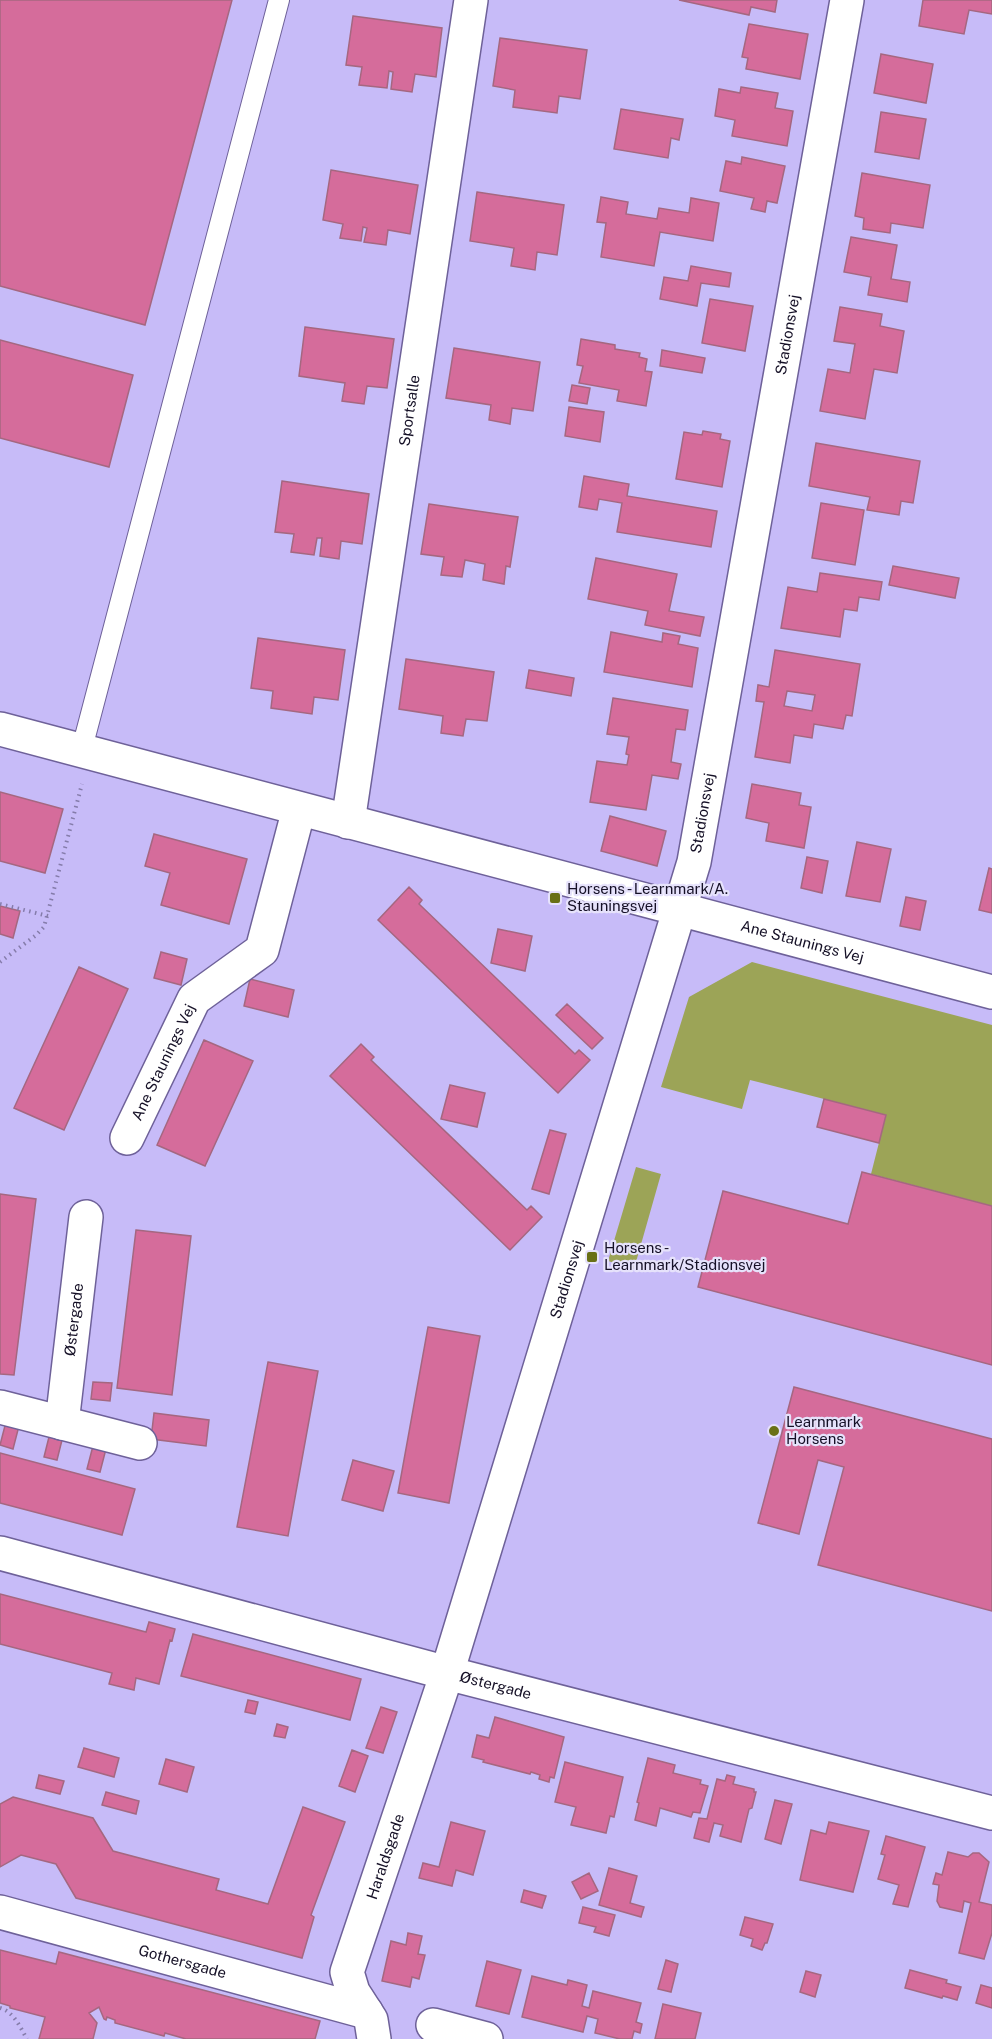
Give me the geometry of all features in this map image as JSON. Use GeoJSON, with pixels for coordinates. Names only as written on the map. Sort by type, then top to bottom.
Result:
{"type":"FeatureCollection","features":[{"type":"Feature","properties":{"kind":"street","name":"Sportsalle"},"geometry":{"type":"LineString","coordinates":[[348,822],[471,0]]}},
{"type":"Feature","properties":{"kind":"street","name":"Stadionsvej"},"geometry":{"type":"LineString","coordinates":[[447,1673],[694,862],[847,0]]}},
{"type":"Feature","properties":{"kind":"street","name":"Ane Staunings Vej"},"geometry":{"type":"LineString","coordinates":[[0,729],[992,992]]}},
{"type":"Feature","properties":{"kind":"street","name":"Ane Staunings Vej"},"geometry":{"type":"LineString","coordinates":[[127,1138],[194,999],[262,950],[299,809]]}},
{"type":"Feature","properties":{"kind":"street","name":"Østergade"},"geometry":{"type":"LineString","coordinates":[[62,1423],[86,1217]]}},
{"type":"Feature","properties":{"kind":"street"},"geometry":{"type":"LineString","coordinates":[[0,1407],[140,1443]]}},
{"type":"Feature","properties":{"kind":"street","name":"Østergade"},"geometry":{"type":"LineString","coordinates":[[0,1553],[447,1673],[992,1813]]}},
{"type":"Feature","properties":{"kind":"street","name":"Haraldsgade"},"geometry":{"type":"LineString","coordinates":[[370,2025],[353,1992],[347,1972],[447,1673]]}},
{"type":"Feature","properties":{"kind":"street","name":"Gothersgade"},"geometry":{"type":"LineString","coordinates":[[0,1912],[370,2025]]}},
{"type":"Feature","properties":{"kind":"street"},"geometry":{"type":"LineString","coordinates":[[433,2025],[486,2039]]}},
{"type":"Feature","properties":{"kind":"lane"},"geometry":{"type":"LineString","coordinates":[[86,753],[279,0]]}},
{"type":"Feature","properties":{"kind":"path"},"geometry":{"type":"LineString","coordinates":[[0,962],[44,927],[86,753]]}},
{"type":"Feature","properties":{"kind":"path"},"geometry":{"type":"LineString","coordinates":[[0,904],[48,916]]}},
{"type":"Feature","properties":{"kind":"path"},"geometry":{"type":"LineString","coordinates":[[0,2008],[13,2016],[27,2039]]}},
{"type":"Feature","properties":{"kind":"green space"},"geometry":{"type":"Polygon","coordinates":[[[752,962],[992,1025],[992,1206],[871,1174],[886,1115],[750,1080],[742,1109],[661,1087],[689,997],[752,962]]]}},
{"type":"Feature","properties":{"kind":"green space"},"geometry":{"type":"Polygon","coordinates":[[[636,1167],[661,1174],[634,1269],[608,1261],[636,1167]]]}},
{"type":"Feature","properties":{"kind":"building"},"geometry":{"type":"Polygon","coordinates":[[[0,0],[232,0],[145,325],[0,286],[0,0]]]}},
{"type":"Feature","properties":{"kind":"building"},"geometry":{"type":"Polygon","coordinates":[[[679,0],[777,0],[775,12],[751,7],[749,15],[679,0]]]}},
{"type":"Feature","properties":{"kind":"building"},"geometry":{"type":"Polygon","coordinates":[[[923,0],[992,0],[992,14],[969,10],[964,34],[919,26],[923,0]]]}},
{"type":"Feature","properties":{"kind":"building"},"geometry":{"type":"Polygon","coordinates":[[[353,16],[442,28],[436,77],[415,74],[412,92],[391,89],[393,72],[389,71],[387,88],[359,85],[362,67],[346,65],[353,16]]]}},
{"type":"Feature","properties":{"kind":"building"},"geometry":{"type":"Polygon","coordinates":[[[749,24],[808,34],[800,79],[746,69],[748,58],[742,57],[749,24]]]}},
{"type":"Feature","properties":{"kind":"building"},"geometry":{"type":"Polygon","coordinates":[[[500,38],[587,50],[580,99],[559,96],[557,113],[513,107],[515,90],[493,86],[500,38]]]}},
{"type":"Feature","properties":{"kind":"building"},"geometry":{"type":"Polygon","coordinates":[[[881,54],[933,64],[926,103],[874,93],[881,54]]]}},
{"type":"Feature","properties":{"kind":"building"},"geometry":{"type":"Polygon","coordinates":[[[741,87],[778,93],[775,108],[793,111],[787,146],[732,136],[735,120],[715,116],[719,89],[740,93],[741,87]]]}},
{"type":"Feature","properties":{"kind":"building"},"geometry":{"type":"Polygon","coordinates":[[[621,109],[683,119],[679,140],[671,138],[668,158],[614,149],[621,109]]]}},
{"type":"Feature","properties":{"kind":"building"},"geometry":{"type":"Polygon","coordinates":[[[881,112],[926,119],[919,159],[875,152],[881,112]]]}},
{"type":"Feature","properties":{"kind":"building"},"geometry":{"type":"Polygon","coordinates":[[[742,157],[785,166],[777,203],[767,201],[765,212],[751,209],[754,198],[720,191],[726,161],[741,164],[742,157]]]}},
{"type":"Feature","properties":{"kind":"building"},"geometry":{"type":"Polygon","coordinates":[[[331,170],[418,185],[410,234],[388,230],[386,245],[364,242],[367,228],[363,227],[361,241],[340,238],[343,224],[323,220],[331,170]]]}},
{"type":"Feature","properties":{"kind":"building"},"geometry":{"type":"Polygon","coordinates":[[[862,173],[930,185],[923,228],[891,223],[890,233],[863,229],[864,218],[855,216],[862,173]]]}},
{"type":"Feature","properties":{"kind":"building"},"geometry":{"type":"Polygon","coordinates":[[[477,192],[564,205],[557,255],[537,252],[535,270],[511,266],[514,248],[470,241],[477,192]]]}},
{"type":"Feature","properties":{"kind":"building"},"geometry":{"type":"Polygon","coordinates":[[[601,197],[628,202],[626,214],[657,219],[659,208],[689,213],[691,198],[719,203],[713,241],[660,232],[654,266],[601,257],[606,223],[597,222],[601,197]]]}},
{"type":"Feature","properties":{"kind":"building"},"geometry":{"type":"Polygon","coordinates":[[[851,237],[897,245],[891,279],[910,282],[907,302],[868,295],[871,277],[844,272],[851,237]]]}},
{"type":"Feature","properties":{"kind":"building"},"geometry":{"type":"Polygon","coordinates":[[[691,266],[731,273],[729,287],[701,283],[697,306],[660,299],[664,277],[688,281],[691,266]]]}},
{"type":"Feature","properties":{"kind":"building"},"geometry":{"type":"Polygon","coordinates":[[[710,299],[753,306],[745,351],[702,343],[710,299]]]}},
{"type":"Feature","properties":{"kind":"building"},"geometry":{"type":"Polygon","coordinates":[[[840,307],[882,314],[880,326],[904,331],[897,373],[874,369],[865,419],[820,411],[828,369],[850,373],[855,344],[834,341],[840,307]]]}},
{"type":"Feature","properties":{"kind":"building"},"geometry":{"type":"Polygon","coordinates":[[[305,327],[394,339],[387,388],[367,386],[364,404],[342,401],[345,383],[299,376],[305,327]]]}},
{"type":"Feature","properties":{"kind":"building"},"geometry":{"type":"Polygon","coordinates":[[[581,339],[615,345],[615,349],[640,353],[639,357],[647,359],[645,371],[652,372],[646,406],[617,401],[619,390],[579,383],[583,366],[577,365],[581,339]]]}},
{"type":"Feature","properties":{"kind":"building"},"geometry":{"type":"Polygon","coordinates":[[[0,340],[133,375],[109,467],[0,438],[0,340]]]}},
{"type":"Feature","properties":{"kind":"building"},"geometry":{"type":"Polygon","coordinates":[[[454,348],[540,362],[533,411],[512,408],[510,424],[489,420],[491,405],[446,398],[454,348]]]}},
{"type":"Feature","properties":{"kind":"building"},"geometry":{"type":"Polygon","coordinates":[[[662,350],[705,358],[702,373],[660,366],[662,350]]]}},
{"type":"Feature","properties":{"kind":"building"},"geometry":{"type":"Polygon","coordinates":[[[572,385],[590,388],[587,404],[569,401],[572,385]]]}},
{"type":"Feature","properties":{"kind":"building"},"geometry":{"type":"Polygon","coordinates":[[[569,407],[604,412],[600,442],[565,436],[569,407]]]}},
{"type":"Feature","properties":{"kind":"building"},"geometry":{"type":"Polygon","coordinates":[[[703,431],[721,434],[720,439],[730,441],[722,487],[676,479],[684,432],[702,435],[703,431]]]}},
{"type":"Feature","properties":{"kind":"building"},"geometry":{"type":"Polygon","coordinates":[[[816,443],[920,461],[913,503],[901,501],[899,515],[867,510],[870,497],[809,486],[816,443]]]}},
{"type":"Feature","properties":{"kind":"building"},"geometry":{"type":"Polygon","coordinates":[[[584,476],[629,484],[627,496],[717,511],[711,547],[617,532],[622,503],[599,499],[597,510],[579,507],[584,476]]]}},
{"type":"Feature","properties":{"kind":"building"},"geometry":{"type":"Polygon","coordinates":[[[282,481],[369,494],[362,544],[341,541],[339,559],[320,556],[322,538],[317,538],[314,555],[291,552],[294,534],[275,532],[282,481]]]}},
{"type":"Feature","properties":{"kind":"building"},"geometry":{"type":"Polygon","coordinates":[[[821,503],[864,510],[855,565],[812,558],[821,503]]]}},
{"type":"Feature","properties":{"kind":"building"},"geometry":{"type":"Polygon","coordinates":[[[429,504],[518,517],[510,567],[506,566],[504,584],[483,580],[485,564],[465,560],[462,577],[441,575],[444,557],[421,554],[429,504]]]}},
{"type":"Feature","properties":{"kind":"building"},"geometry":{"type":"Polygon","coordinates":[[[596,558],[677,574],[669,611],[704,617],[700,636],[645,625],[648,611],[588,599],[596,558]]]}},
{"type":"Feature","properties":{"kind":"building"},"geometry":{"type":"Polygon","coordinates":[[[893,566],[959,578],[955,598],[889,585],[893,566]]]}},
{"type":"Feature","properties":{"kind":"building"},"geometry":{"type":"Polygon","coordinates":[[[820,573],[882,582],[879,600],[859,597],[857,611],[844,609],[840,637],[781,628],[788,587],[817,592],[820,573]]]}},
{"type":"Feature","properties":{"kind":"building"},"geometry":{"type":"Polygon","coordinates":[[[611,632],[662,642],[663,633],[680,636],[678,644],[698,648],[692,687],[604,672],[611,632]]]}},
{"type":"Feature","properties":{"kind":"building"},"geometry":{"type":"Polygon","coordinates":[[[258,638],[345,650],[338,700],[314,697],[312,714],[271,708],[273,691],[251,688],[258,638]]]}},
{"type":"Feature","properties":{"kind":"building"},"geometry":{"type":"Polygon","coordinates":[[[775,650],[860,664],[852,716],[846,715],[843,729],[814,724],[812,738],[794,735],[790,763],[755,757],[764,702],[756,701],[758,685],[769,687],[775,650]],[[787,691],[784,706],[812,711],[815,695],[787,691]]]}},
{"type":"Feature","properties":{"kind":"building"},"geometry":{"type":"Polygon","coordinates":[[[406,659],[494,672],[487,721],[466,719],[463,736],[441,733],[443,716],[399,709],[406,659]]]}},
{"type":"Feature","properties":{"kind":"building"},"geometry":{"type":"Polygon","coordinates":[[[529,670],[574,678],[571,696],[526,688],[529,670]]]}},
{"type":"Feature","properties":{"kind":"building"},"geometry":{"type":"Polygon","coordinates":[[[613,698],[688,710],[685,730],[676,729],[671,762],[681,764],[678,779],[652,775],[646,810],[590,802],[597,761],[627,765],[629,737],[607,734],[613,698]]]}},
{"type":"Feature","properties":{"kind":"building"},"geometry":{"type":"Polygon","coordinates":[[[752,784],[801,793],[799,805],[811,807],[804,848],[766,841],[769,823],[746,818],[752,784]]]}},
{"type":"Feature","properties":{"kind":"building"},"geometry":{"type":"Polygon","coordinates":[[[0,792],[63,809],[45,873],[0,861],[0,792]]]}},
{"type":"Feature","properties":{"kind":"building"},"geometry":{"type":"Polygon","coordinates":[[[610,816],[666,831],[657,866],[601,851],[610,816]]]}},
{"type":"Feature","properties":{"kind":"building"},"geometry":{"type":"Polygon","coordinates":[[[154,834],[247,859],[229,924],[161,905],[170,873],[145,866],[154,834]]]}},
{"type":"Feature","properties":{"kind":"building"},"geometry":{"type":"Polygon","coordinates":[[[857,842],[891,849],[880,902],[846,896],[857,842]]]}},
{"type":"Feature","properties":{"kind":"building"},"geometry":{"type":"Polygon","coordinates":[[[807,857],[828,861],[822,893],[801,888],[807,857]]]}},
{"type":"Feature","properties":{"kind":"building"},"geometry":{"type":"Polygon","coordinates":[[[989,868],[992,869],[992,913],[979,910],[989,868]]]}},
{"type":"Feature","properties":{"kind":"building"},"geometry":{"type":"Polygon","coordinates":[[[409,887],[422,900],[419,904],[575,1054],[579,1050],[590,1060],[558,1093],[378,920],[409,887]]]}},
{"type":"Feature","properties":{"kind":"building"},"geometry":{"type":"Polygon","coordinates":[[[906,897],[926,901],[920,930],[900,926],[906,897]]]}},
{"type":"Feature","properties":{"kind":"building"},"geometry":{"type":"Polygon","coordinates":[[[0,906],[20,911],[13,938],[0,934],[0,906]]]}},
{"type":"Feature","properties":{"kind":"building"},"geometry":{"type":"Polygon","coordinates":[[[498,929],[532,936],[525,971],[491,963],[498,929]]]}},
{"type":"Feature","properties":{"kind":"building"},"geometry":{"type":"Polygon","coordinates":[[[161,952],[187,959],[181,985],[154,978],[161,952]]]}},
{"type":"Feature","properties":{"kind":"building"},"geometry":{"type":"Polygon","coordinates":[[[79,967],[128,989],[64,1130],[14,1108],[79,967]]]}},
{"type":"Feature","properties":{"kind":"building"},"geometry":{"type":"Polygon","coordinates":[[[250,979],[294,990],[288,1017],[244,1006],[250,979]]]}},
{"type":"Feature","properties":{"kind":"building"},"geometry":{"type":"Polygon","coordinates":[[[567,1004],[603,1038],[592,1049],[556,1015],[567,1004]]]}},
{"type":"Feature","properties":{"kind":"building"},"geometry":{"type":"Polygon","coordinates":[[[204,1040],[253,1061],[205,1166],[157,1145],[204,1040]]]}},
{"type":"Feature","properties":{"kind":"building"},"geometry":{"type":"Polygon","coordinates":[[[361,1044],[374,1057],[371,1060],[527,1210],[531,1206],[542,1217],[510,1250],[330,1076],[361,1044]]]}},
{"type":"Feature","properties":{"kind":"building"},"geometry":{"type":"Polygon","coordinates":[[[450,1085],[485,1093],[477,1127],[441,1119],[450,1085]]]}},
{"type":"Feature","properties":{"kind":"building"},"geometry":{"type":"Polygon","coordinates":[[[824,1099],[886,1115],[879,1143],[817,1127],[824,1099]]]}},
{"type":"Feature","properties":{"kind":"building"},"geometry":{"type":"Polygon","coordinates":[[[550,1130],[566,1134],[549,1194],[532,1189],[550,1130]]]}},
{"type":"Feature","properties":{"kind":"building"},"geometry":{"type":"Polygon","coordinates":[[[862,1172],[992,1206],[992,1365],[698,1287],[723,1191],[848,1224],[862,1172]]]}},
{"type":"Feature","properties":{"kind":"building"},"geometry":{"type":"Polygon","coordinates":[[[0,1194],[36,1199],[14,1375],[0,1374],[0,1194]]]}},
{"type":"Feature","properties":{"kind":"building"},"geometry":{"type":"Polygon","coordinates":[[[136,1230],[191,1236],[172,1395],[117,1388],[136,1230]]]}},
{"type":"Feature","properties":{"kind":"building"},"geometry":{"type":"Polygon","coordinates":[[[428,1327],[480,1336],[449,1503],[398,1493],[428,1327]]]}},
{"type":"Feature","properties":{"kind":"building"},"geometry":{"type":"Polygon","coordinates":[[[268,1362],[318,1371],[288,1536],[237,1527],[268,1362]]]}},
{"type":"Feature","properties":{"kind":"building"},"geometry":{"type":"Polygon","coordinates":[[[93,1382],[112,1383],[110,1401],[91,1399],[93,1382]]]}},
{"type":"Feature","properties":{"kind":"building"},"geometry":{"type":"Polygon","coordinates":[[[794,1387],[992,1439],[992,1611],[818,1565],[844,1467],[818,1460],[799,1534],[758,1523],[794,1387]]]}},
{"type":"Feature","properties":{"kind":"building"},"geometry":{"type":"Polygon","coordinates":[[[154,1413],[209,1420],[206,1446],[151,1439],[154,1413]]]}},
{"type":"Feature","properties":{"kind":"building"},"geometry":{"type":"Polygon","coordinates":[[[7,1418],[20,1422],[13,1449],[0,1445],[7,1418]]]}},
{"type":"Feature","properties":{"kind":"building"},"geometry":{"type":"Polygon","coordinates":[[[51,1429],[64,1432],[57,1460],[44,1457],[51,1429]]]}},
{"type":"Feature","properties":{"kind":"building"},"geometry":{"type":"Polygon","coordinates":[[[94,1442],[107,1445],[100,1472],[87,1469],[94,1442]]]}},
{"type":"Feature","properties":{"kind":"building"},"geometry":{"type":"Polygon","coordinates":[[[0,1453],[135,1489],[122,1535],[0,1503],[0,1453]]]}},
{"type":"Feature","properties":{"kind":"building"},"geometry":{"type":"Polygon","coordinates":[[[353,1460],[394,1471],[383,1511],[342,1500],[353,1460]]]}},
{"type":"Feature","properties":{"kind":"building"},"geometry":{"type":"Polygon","coordinates":[[[0,1594],[146,1632],[149,1622],[175,1629],[159,1684],[136,1678],[134,1690],[109,1684],[112,1673],[0,1644],[0,1594]]]}},
{"type":"Feature","properties":{"kind":"building"},"geometry":{"type":"Polygon","coordinates":[[[193,1634],[361,1679],[350,1720],[181,1676],[193,1634]]]}},
{"type":"Feature","properties":{"kind":"building"},"geometry":{"type":"Polygon","coordinates":[[[248,1700],[258,1702],[255,1714],[245,1712],[248,1700]]]}},
{"type":"Feature","properties":{"kind":"building"},"geometry":{"type":"Polygon","coordinates":[[[381,1707],[397,1712],[383,1753],[366,1748],[381,1707]]]}},
{"type":"Feature","properties":{"kind":"building"},"geometry":{"type":"Polygon","coordinates":[[[495,1717],[564,1737],[554,1778],[550,1777],[549,1782],[539,1779],[540,1775],[531,1772],[530,1774],[472,1757],[477,1735],[489,1738],[495,1717]]]}},
{"type":"Feature","properties":{"kind":"building"},"geometry":{"type":"Polygon","coordinates":[[[277,1724],[288,1727],[285,1738],[274,1736],[277,1724]]]}},
{"type":"Feature","properties":{"kind":"building"},"geometry":{"type":"Polygon","coordinates":[[[84,1748],[119,1758],[114,1777],[78,1767],[84,1748]]]}},
{"type":"Feature","properties":{"kind":"building"},"geometry":{"type":"Polygon","coordinates":[[[352,1750],[368,1756],[355,1792],[339,1786],[352,1750]]]}},
{"type":"Feature","properties":{"kind":"building"},"geometry":{"type":"Polygon","coordinates":[[[648,1758],[675,1765],[673,1773],[701,1780],[700,1784],[708,1786],[700,1813],[693,1812],[691,1817],[660,1808],[656,1826],[635,1820],[648,1758]]]}},
{"type":"Feature","properties":{"kind":"building"},"geometry":{"type":"Polygon","coordinates":[[[166,1759],[194,1767],[187,1792],[159,1784],[166,1759]]]}},
{"type":"Feature","properties":{"kind":"building"},"geometry":{"type":"Polygon","coordinates":[[[565,1762],[623,1777],[614,1817],[610,1816],[606,1833],[571,1825],[576,1807],[555,1802],[565,1762]]]}},
{"type":"Feature","properties":{"kind":"building"},"geometry":{"type":"Polygon","coordinates":[[[39,1775],[64,1781],[60,1794],[36,1788],[39,1775]]]}},
{"type":"Feature","properties":{"kind":"building"},"geometry":{"type":"Polygon","coordinates":[[[727,1775],[735,1777],[733,1784],[754,1789],[756,1792],[752,1808],[749,1809],[741,1842],[720,1836],[723,1825],[714,1823],[709,1842],[694,1838],[699,1818],[707,1819],[717,1779],[725,1781],[727,1775]]]}},
{"type":"Feature","properties":{"kind":"building"},"geometry":{"type":"Polygon","coordinates":[[[106,1792],[139,1801],[136,1814],[102,1805],[106,1792]]]}},
{"type":"Feature","properties":{"kind":"building"},"geometry":{"type":"Polygon","coordinates":[[[13,1797],[93,1818],[113,1851],[219,1879],[216,1890],[268,1904],[303,1807],[345,1822],[311,1915],[314,1917],[302,1958],[76,1898],[56,1864],[21,1855],[0,1867],[0,1804],[13,1797]]]}},
{"type":"Feature","properties":{"kind":"building"},"geometry":{"type":"Polygon","coordinates":[[[775,1800],[792,1804],[781,1844],[765,1839],[775,1800]]]}},
{"type":"Feature","properties":{"kind":"building"},"geometry":{"type":"Polygon","coordinates":[[[451,1822],[485,1831],[473,1875],[456,1870],[452,1886],[419,1878],[423,1863],[439,1867],[451,1822]]]}},
{"type":"Feature","properties":{"kind":"building"},"geometry":{"type":"Polygon","coordinates":[[[829,1822],[869,1831],[853,1892],[800,1880],[811,1830],[826,1834],[829,1822]]]}},
{"type":"Feature","properties":{"kind":"building"},"geometry":{"type":"Polygon","coordinates":[[[886,1836],[925,1847],[908,1907],[893,1904],[899,1885],[878,1879],[885,1855],[881,1854],[886,1836]]]}},
{"type":"Feature","properties":{"kind":"building"},"geometry":{"type":"Polygon","coordinates":[[[948,1852],[968,1857],[973,1853],[979,1853],[989,1862],[979,1902],[992,1905],[992,1933],[984,1959],[959,1953],[971,1903],[964,1901],[962,1912],[940,1907],[937,1901],[939,1885],[933,1884],[936,1873],[942,1875],[948,1852]]]}},
{"type":"Feature","properties":{"kind":"building"},"geometry":{"type":"Polygon","coordinates":[[[609,1868],[637,1876],[630,1903],[644,1907],[641,1917],[599,1905],[609,1868]]]}},
{"type":"Feature","properties":{"kind":"building"},"geometry":{"type":"Polygon","coordinates":[[[589,1873],[598,1891],[581,1899],[572,1882],[589,1873]]]}},
{"type":"Feature","properties":{"kind":"building"},"geometry":{"type":"Polygon","coordinates":[[[524,1890],[546,1896],[542,1908],[521,1902],[524,1890]]]}},
{"type":"Feature","properties":{"kind":"building"},"geometry":{"type":"Polygon","coordinates":[[[583,1907],[615,1915],[609,1936],[594,1932],[596,1927],[579,1923],[583,1907]]]}},
{"type":"Feature","properties":{"kind":"building"},"geometry":{"type":"Polygon","coordinates":[[[745,1917],[773,1924],[767,1943],[762,1950],[751,1946],[753,1939],[740,1935],[745,1917]]]}},
{"type":"Feature","properties":{"kind":"building"},"geometry":{"type":"Polygon","coordinates":[[[408,1933],[422,1936],[418,1954],[425,1955],[419,1979],[412,1977],[410,1987],[382,1981],[391,1941],[406,1945],[408,1933]]]}},
{"type":"Feature","properties":{"kind":"building"},"geometry":{"type":"Polygon","coordinates":[[[0,1950],[56,1964],[59,1952],[320,2021],[315,2039],[186,2039],[165,2033],[164,2036],[115,2023],[115,2020],[107,2017],[106,2020],[99,2007],[89,2013],[97,2023],[93,2039],[39,2039],[45,2017],[10,2008],[0,2003],[0,1950]]]}},
{"type":"Feature","properties":{"kind":"building"},"geometry":{"type":"Polygon","coordinates":[[[666,1960],[678,1964],[671,1992],[658,1989],[666,1960]]]}},
{"type":"Feature","properties":{"kind":"building"},"geometry":{"type":"Polygon","coordinates":[[[487,1961],[521,1970],[509,2014],[476,2006],[487,1961]]]}},
{"type":"Feature","properties":{"kind":"building"},"geometry":{"type":"Polygon","coordinates":[[[910,1970],[947,1980],[946,1983],[961,1987],[957,2000],[905,1988],[910,1970]]]}},
{"type":"Feature","properties":{"kind":"building"},"geometry":{"type":"Polygon","coordinates":[[[806,1971],[821,1975],[815,1997],[800,1992],[806,1971]]]}},
{"type":"Feature","properties":{"kind":"building"},"geometry":{"type":"Polygon","coordinates":[[[532,1976],[567,1985],[568,1980],[587,1985],[582,2006],[589,2008],[593,1991],[641,2003],[636,2022],[642,2024],[640,2033],[634,2031],[632,2039],[620,2039],[595,2033],[598,2019],[587,2016],[583,2032],[522,2017],[532,1976]]]}},
{"type":"Feature","properties":{"kind":"building"},"geometry":{"type":"Polygon","coordinates":[[[981,1985],[992,1988],[992,2008],[976,2003],[981,1985]]]}},
{"type":"Feature","properties":{"kind":"building"},"geometry":{"type":"Polygon","coordinates":[[[663,2004],[701,2013],[695,2039],[655,2039],[663,2004]]]}},
{"type":"Feature","properties":{"kind":"place","name":"Horsens - Learnmark/A. Stauningsvej"},"geometry":{"type":"Point","coordinates":[555,898]}},
{"type":"Feature","properties":{"kind":"place","name":"Horsens - Learnmark/Stadionsvej"},"geometry":{"type":"Point","coordinates":[592,1257]}},
{"type":"Feature","properties":{"kind":"place","name":"Learnmark Horsens"},"geometry":{"type":"Point","coordinates":[774,1431]}}]}
